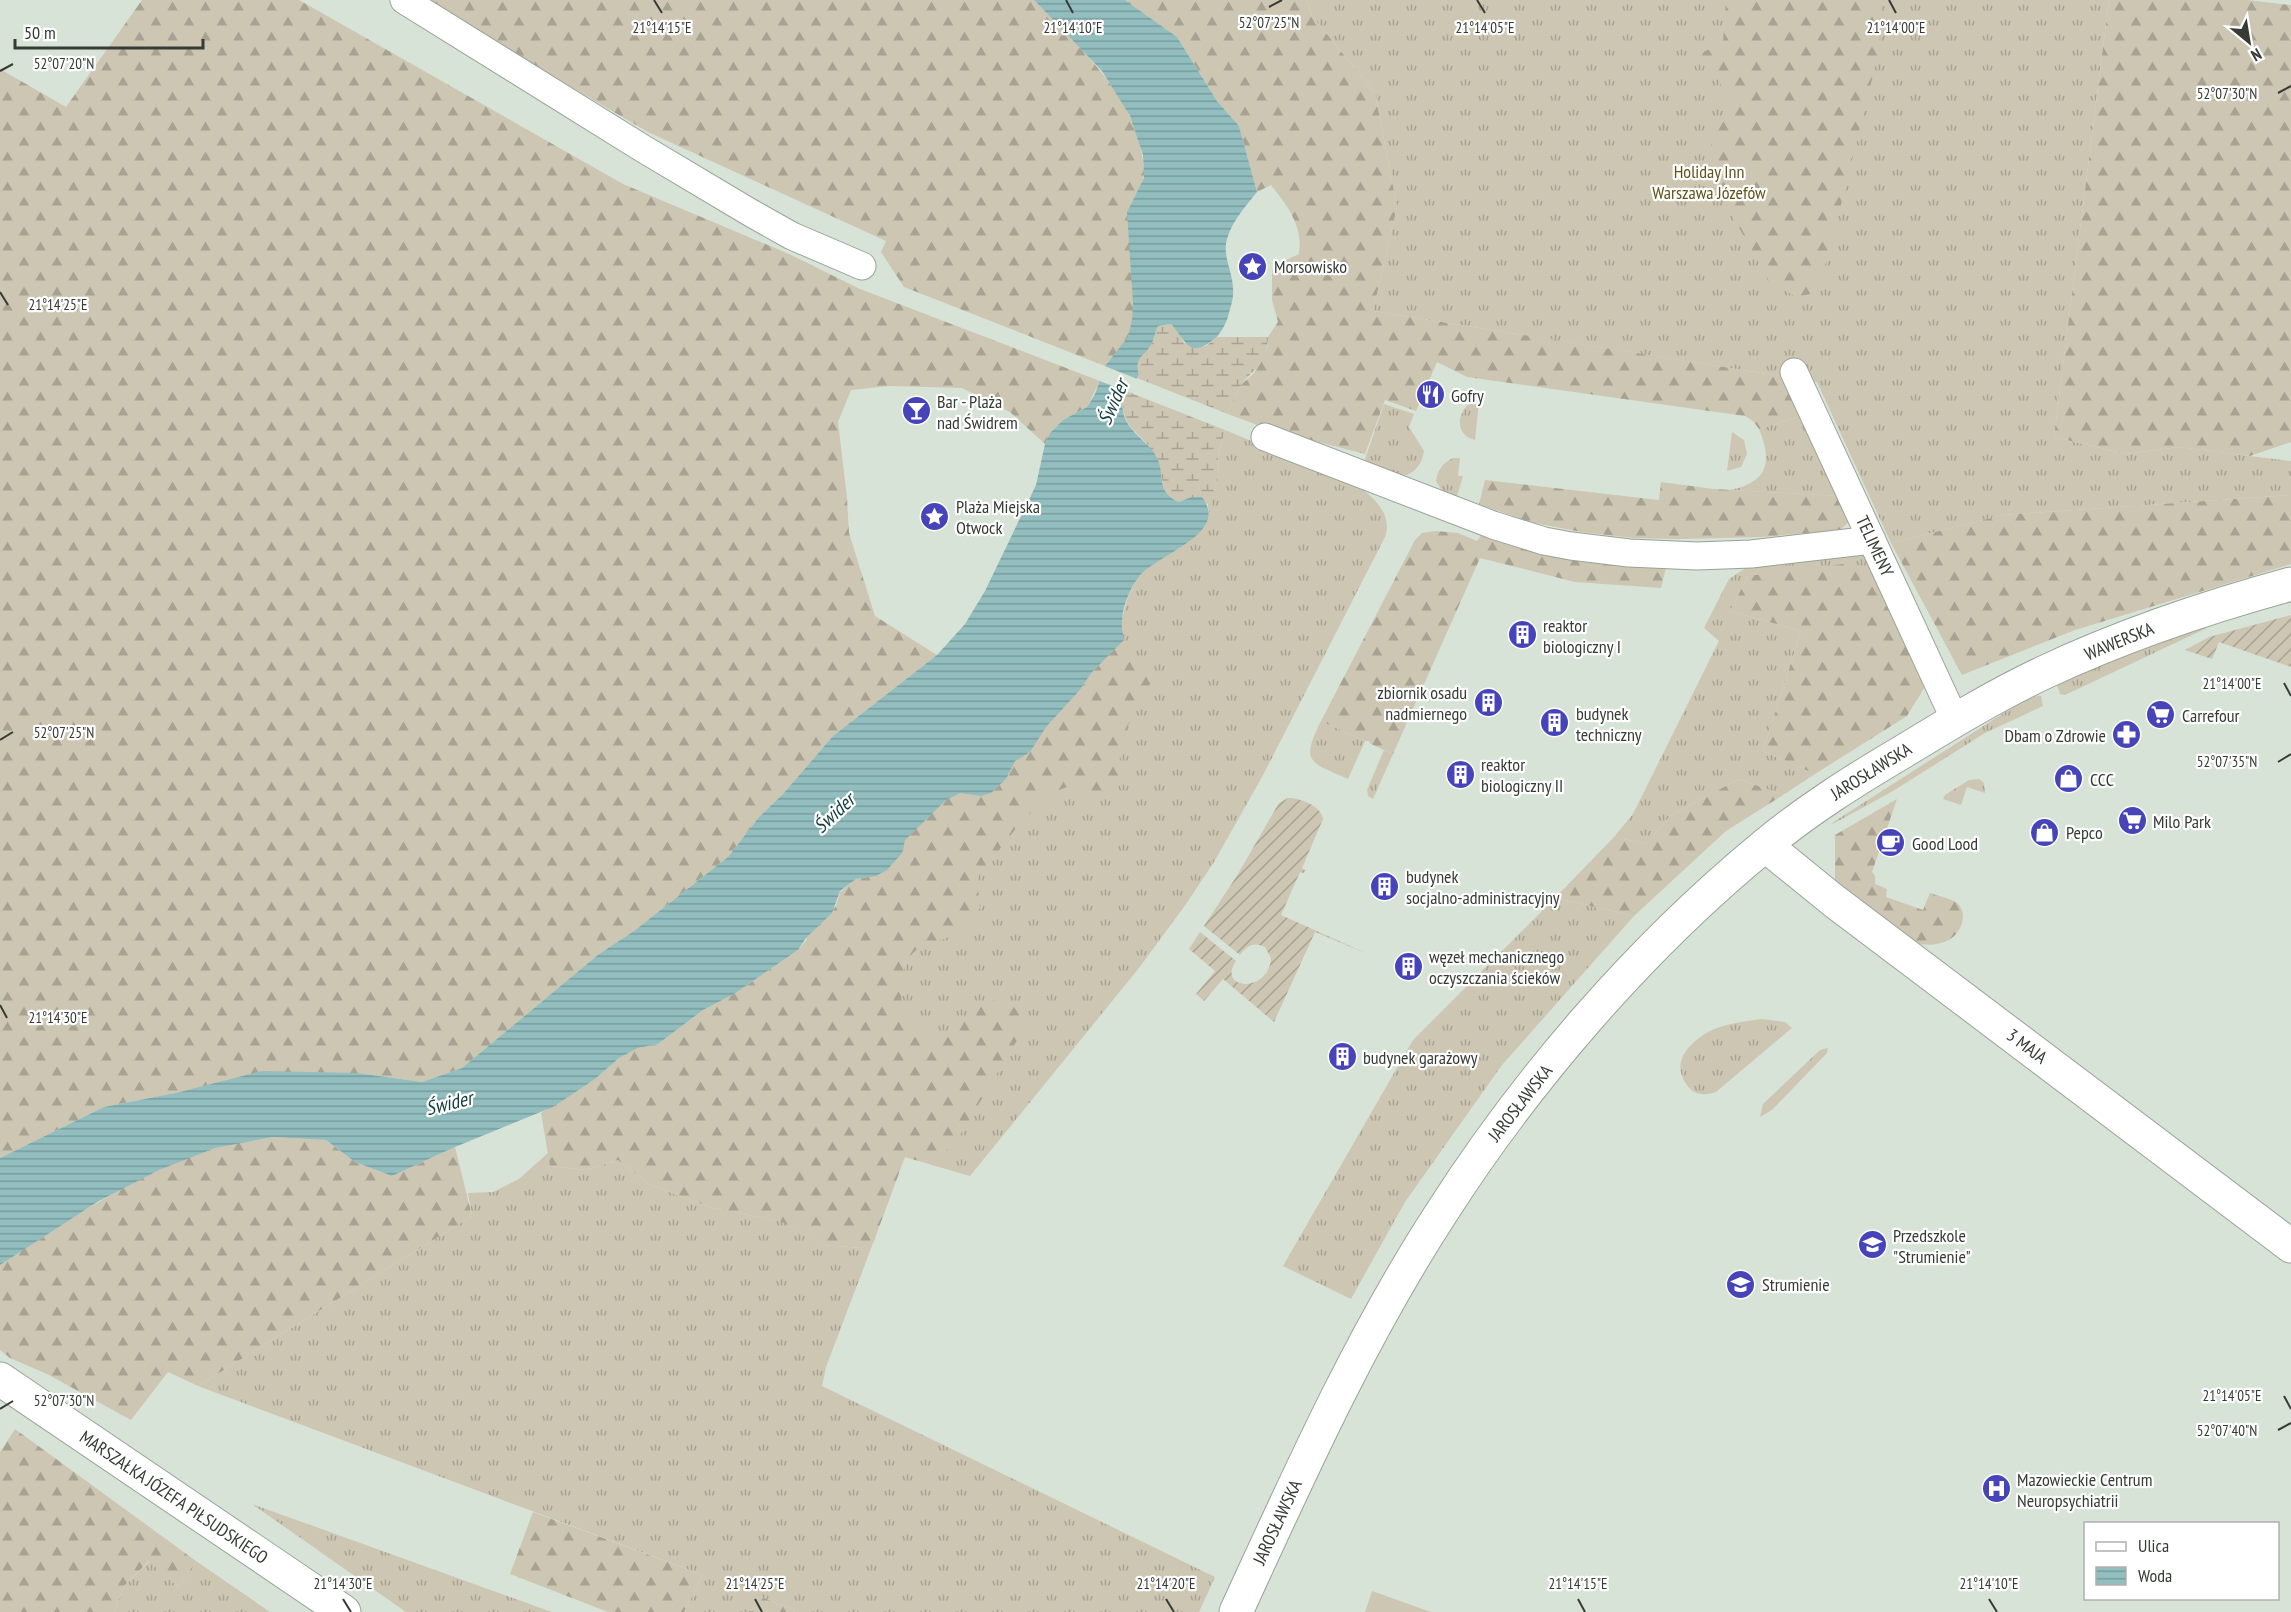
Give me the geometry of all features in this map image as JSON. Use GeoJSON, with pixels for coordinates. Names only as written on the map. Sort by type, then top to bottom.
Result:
{"type":"FeatureCollection","features":[{"type":"Feature","properties":{"kind":"main road","name":"WAWERSKA"},"geometry":{"type":"LineString","coordinates":[[1955,720],[2044,672],[2146,630],[2291,584]]}},
{"type":"Feature","properties":{"kind":"main road","name":"JAROSŁAWSKA"},"geometry":{"type":"LineString","coordinates":[[1236,1612],[1311,1447],[1388,1303],[1439,1216],[1501,1124],[1587,1019],[1687,914],[1765,844],[1842,788],[1955,720]]}},
{"type":"Feature","properties":{"kind":"main road","name":"3 MAJA"},"geometry":{"type":"LineString","coordinates":[[1765,844],[1834,901],[2291,1245]]}},
{"type":"Feature","properties":{"kind":"main road","name":"MARSZAŁKA JÓZEFA PIŁSUDSKIEGO"},"geometry":{"type":"LineString","coordinates":[[2,1380],[344,1612]]}},
{"type":"Feature","properties":{"kind":"street"},"geometry":{"type":"LineString","coordinates":[[404,0],[642,148],[752,213],[792,236],[862,266]]}},
{"type":"Feature","properties":{"kind":"street","name":"TELIMENY"},"geometry":{"type":"LineString","coordinates":[[1794,372],[1955,720]]}},
{"type":"Feature","properties":{"kind":"street"},"geometry":{"type":"LineString","coordinates":[[1265,437],[1493,525],[1544,541],[1571,546],[1629,553],[1697,556],[1751,554],[1872,540]]}},
{"type":"Feature","properties":{"kind":"green space"},"geometry":{"type":"Polygon","coordinates":[[[142,0],[299,0],[623,184],[789,254],[860,289],[1100,381],[1087,407],[1063,420],[1050,433],[1045,444],[1010,412],[962,388],[889,386],[851,390],[838,422],[849,533],[875,616],[937,655],[833,736],[783,794],[759,817],[728,857],[634,931],[599,954],[462,1068],[422,1082],[357,1073],[180,1092],[104,1107],[0,1158],[0,69],[66,107],[142,0]]]}},
{"type":"Feature","properties":{"kind":"green space"},"geometry":{"type":"Polygon","coordinates":[[[423,0],[1034,0],[1106,78],[1132,122],[1141,147],[1143,179],[1128,213],[1134,297],[1128,337],[1105,366],[904,287],[881,252],[886,241],[648,132],[423,0]]]}},
{"type":"Feature","properties":{"kind":"green space"},"geometry":{"type":"Polygon","coordinates":[[[1125,0],[1307,0],[1312,16],[1375,93],[1397,207],[1373,311],[1787,377],[1804,415],[1759,429],[1745,416],[1467,377],[1437,362],[1416,411],[1385,400],[1365,454],[1268,429],[1228,414],[1233,398],[1242,384],[1254,373],[1267,349],[1268,337],[1278,322],[1272,300],[1272,270],[1299,254],[1299,234],[1293,217],[1271,185],[1257,192],[1239,126],[1217,101],[1177,37],[1125,0]]]}},
{"type":"Feature","properties":{"kind":"green space","name":"Holiday Inn Warszawa Józefów"},"geometry":{"type":"Polygon","coordinates":[[[1307,0],[2109,0],[2054,437],[2126,454],[2179,447],[2291,461],[2291,495],[2003,515],[1891,543],[1817,382],[1373,311],[1397,207],[1375,93],[1312,16],[1307,0]]]}},
{"type":"Feature","properties":{"kind":"green space"},"geometry":{"type":"Polygon","coordinates":[[[1726,0],[1882,0],[1879,51],[1827,261],[1810,294],[1796,297],[1769,281],[1705,167],[1714,135],[1734,105],[1701,53],[1723,43],[1726,0]]]}},
{"type":"Feature","properties":{"kind":"green space"},"geometry":{"type":"Polygon","coordinates":[[[2109,0],[2247,0],[2291,5],[2291,442],[2250,456],[2179,447],[2126,454],[2054,437],[2109,0]]]}},
{"type":"Feature","properties":{"kind":"green space"},"geometry":{"type":"Polygon","coordinates":[[[1171,324],[1179,332],[1184,343],[1206,346],[1217,337],[1268,337],[1262,361],[1238,390],[1228,414],[1137,378],[1139,375],[1138,361],[1151,345],[1158,326],[1171,324]]]}},
{"type":"Feature","properties":{"kind":"green space"},"geometry":{"type":"Polygon","coordinates":[[[1126,391],[1225,430],[1218,457],[1219,474],[1209,514],[1208,504],[1191,497],[1179,502],[1167,495],[1163,487],[1161,471],[1150,449],[1126,419],[1123,406],[1126,391]]]}},
{"type":"Feature","properties":{"kind":"green space"},"geometry":{"type":"Polygon","coordinates":[[[1479,402],[1475,440],[1469,438],[1461,430],[1460,419],[1469,404],[1479,402]]]}},
{"type":"Feature","properties":{"kind":"green space"},"geometry":{"type":"Polygon","coordinates":[[[1384,404],[1414,414],[1409,427],[1424,451],[1419,465],[1407,475],[1395,474],[1364,462],[1384,404]]]}},
{"type":"Feature","properties":{"kind":"green space"},"geometry":{"type":"Polygon","coordinates":[[[1804,415],[1841,496],[1731,490],[1753,482],[1764,469],[1765,451],[1759,429],[1804,415]]]}},
{"type":"Feature","properties":{"kind":"green space"},"geometry":{"type":"Polygon","coordinates":[[[1225,430],[1357,485],[1370,495],[1384,514],[1387,529],[1385,537],[1262,777],[1214,862],[1186,904],[1139,968],[970,1176],[932,1165],[806,938],[1121,621],[1129,594],[1138,577],[1154,563],[1183,546],[1204,528],[1219,474],[1218,457],[1225,430]]]}},
{"type":"Feature","properties":{"kind":"green space"},"geometry":{"type":"Polygon","coordinates":[[[1732,432],[1744,440],[1747,454],[1741,467],[1727,471],[1732,432]]]}},
{"type":"Feature","properties":{"kind":"green space"},"geometry":{"type":"Polygon","coordinates":[[[1453,458],[1460,458],[1458,476],[1463,476],[1456,499],[1441,489],[1436,481],[1442,467],[1453,458]]]}},
{"type":"Feature","properties":{"kind":"green space"},"geometry":{"type":"Polygon","coordinates":[[[1485,480],[1659,500],[1661,482],[1714,489],[1841,496],[1850,521],[1840,530],[1762,537],[1634,538],[1581,532],[1530,522],[1479,504],[1485,480]]]}},
{"type":"Feature","properties":{"kind":"green space"},"geometry":{"type":"Polygon","coordinates":[[[2291,495],[2291,564],[2075,630],[1962,675],[1891,543],[2003,515],[2291,495]]]}},
{"type":"Feature","properties":{"kind":"green space"},"geometry":{"type":"Polygon","coordinates":[[[1436,531],[1458,533],[1477,541],[1482,534],[1666,568],[1661,588],[1575,582],[1480,558],[1393,754],[1369,741],[1321,721],[1415,540],[1422,533],[1436,531]]]}},
{"type":"Feature","properties":{"kind":"green space"},"geometry":{"type":"Polygon","coordinates":[[[1864,554],[1918,664],[1748,576],[1730,611],[1801,631],[1763,751],[1815,774],[1783,795],[1739,779],[1670,816],[1647,844],[1614,837],[1633,814],[1719,641],[1704,628],[1729,579],[1747,567],[1864,554]]]}},
{"type":"Feature","properties":{"kind":"green space"},"geometry":{"type":"Polygon","coordinates":[[[1851,563],[1869,568],[1925,686],[1907,716],[1815,774],[1763,751],[1801,631],[1730,611],[1748,576],[1851,563]]]}},
{"type":"Feature","properties":{"kind":"green space"},"geometry":{"type":"Polygon","coordinates":[[[2291,615],[2291,667],[2219,642],[2212,659],[2185,650],[2209,637],[2291,615]]]}},
{"type":"Feature","properties":{"kind":"green space"},"geometry":{"type":"Polygon","coordinates":[[[2197,626],[2207,628],[2065,695],[2060,694],[2056,682],[2197,626]]]}},
{"type":"Feature","properties":{"kind":"green space"},"geometry":{"type":"Polygon","coordinates":[[[1124,640],[1143,663],[1151,682],[1119,742],[1121,781],[1111,799],[1090,798],[1070,786],[1048,794],[1017,827],[977,878],[980,908],[960,933],[917,949],[906,960],[901,990],[902,1017],[922,1035],[951,1033],[989,1000],[1010,1003],[1023,1017],[1022,1032],[957,1140],[932,1165],[905,1157],[875,1238],[862,1248],[823,1245],[782,1222],[713,1208],[650,1185],[618,1160],[586,1170],[550,1166],[541,1113],[595,1079],[619,1058],[638,1048],[658,1044],[703,1010],[734,994],[798,950],[836,906],[840,892],[856,879],[876,876],[902,853],[905,840],[946,800],[960,793],[981,796],[991,793],[1006,779],[1015,761],[1030,752],[1046,727],[1079,691],[1092,672],[1124,640]]]}},
{"type":"Feature","properties":{"kind":"green space"},"geometry":{"type":"Polygon","coordinates":[[[2032,695],[2041,696],[2043,706],[1985,733],[1893,791],[1831,825],[1835,821],[2032,695]]]}},
{"type":"Feature","properties":{"kind":"green space"},"geometry":{"type":"Polygon","coordinates":[[[1321,721],[1365,741],[1348,779],[1325,769],[1312,759],[1311,745],[1321,721]]]}},
{"type":"Feature","properties":{"kind":"green space"},"geometry":{"type":"Polygon","coordinates":[[[1384,750],[1393,754],[1373,799],[1368,796],[1367,790],[1384,750]]]}},
{"type":"Feature","properties":{"kind":"green space"},"geometry":{"type":"Polygon","coordinates":[[[1739,779],[1783,795],[1726,831],[1634,916],[1555,898],[1614,837],[1647,844],[1670,816],[1739,779]]]}},
{"type":"Feature","properties":{"kind":"green space"},"geometry":{"type":"Polygon","coordinates":[[[1979,779],[1984,783],[1985,793],[1967,787],[1961,805],[1943,799],[1945,795],[1969,780],[1979,779]]]}},
{"type":"Feature","properties":{"kind":"green space"},"geometry":{"type":"Polygon","coordinates":[[[1288,798],[1299,799],[1310,804],[1319,810],[1323,819],[1302,868],[1305,870],[1304,873],[1300,872],[1281,915],[1368,954],[1315,932],[1274,1022],[1223,979],[1204,1001],[1196,994],[1215,971],[1189,949],[1200,932],[1236,961],[1232,971],[1233,978],[1245,984],[1262,978],[1268,970],[1271,958],[1265,947],[1257,944],[1251,945],[1240,955],[1204,926],[1238,874],[1279,803],[1288,798]]]}},
{"type":"Feature","properties":{"kind":"green space"},"geometry":{"type":"Polygon","coordinates":[[[1897,799],[1872,872],[1875,876],[1875,884],[1887,889],[1886,897],[1923,910],[1930,893],[1957,903],[1961,907],[1962,923],[1957,933],[1945,942],[1924,945],[1915,943],[1835,884],[1835,835],[1897,799]]]}},
{"type":"Feature","properties":{"kind":"green space"},"geometry":{"type":"Polygon","coordinates":[[[1555,898],[1634,916],[1502,1065],[1405,1202],[1351,1299],[1283,1266],[1413,1040],[1555,898]]]}},
{"type":"Feature","properties":{"kind":"green space"},"geometry":{"type":"Polygon","coordinates":[[[1762,1019],[1785,1022],[1792,1028],[1716,1092],[1700,1094],[1690,1089],[1683,1078],[1680,1065],[1684,1053],[1693,1043],[1706,1033],[1721,1027],[1762,1019]]]}},
{"type":"Feature","properties":{"kind":"green space"},"geometry":{"type":"Polygon","coordinates":[[[1828,1048],[1827,1053],[1772,1110],[1760,1117],[1763,1104],[1820,1050],[1828,1048]]]}},
{"type":"Feature","properties":{"kind":"green space"},"geometry":{"type":"Polygon","coordinates":[[[273,1137],[326,1140],[355,1162],[392,1176],[455,1147],[472,1216],[198,1386],[168,1372],[131,1420],[47,1374],[10,1358],[0,1350],[0,1265],[103,1199],[157,1171],[214,1148],[273,1137]]]}},
{"type":"Feature","properties":{"kind":"green space"},"geometry":{"type":"Polygon","coordinates":[[[548,1153],[550,1166],[586,1170],[618,1160],[650,1185],[713,1208],[783,1222],[823,1245],[862,1248],[875,1238],[826,1367],[822,1386],[1215,1577],[1199,1612],[799,1612],[759,1596],[751,1612],[684,1612],[703,1575],[198,1386],[472,1216],[468,1193],[493,1192],[519,1179],[548,1153]]]}},
{"type":"Feature","properties":{"kind":"green space"},"geometry":{"type":"Polygon","coordinates":[[[15,1429],[196,1561],[178,1587],[149,1561],[125,1585],[114,1612],[0,1612],[0,1452],[15,1429]]]}},
{"type":"Feature","properties":{"kind":"green space"},"geometry":{"type":"Polygon","coordinates":[[[252,1504],[552,1612],[406,1612],[252,1504]]]}},
{"type":"Feature","properties":{"kind":"green space"},"geometry":{"type":"Polygon","coordinates":[[[533,1512],[703,1575],[684,1612],[608,1612],[510,1574],[533,1512]]]}},
{"type":"Feature","properties":{"kind":"green space"},"geometry":{"type":"Polygon","coordinates":[[[150,1561],[178,1587],[196,1561],[270,1612],[114,1612],[125,1585],[150,1561]]]}},
{"type":"Feature","properties":{"kind":"green space"},"geometry":{"type":"Polygon","coordinates":[[[1372,1591],[1431,1612],[1365,1612],[1372,1591]]]}},
{"type":"Feature","properties":{"kind":"green space"},"geometry":{"type":"Polygon","coordinates":[[[759,1596],[799,1612],[751,1612],[759,1596]]]}},
{"type":"Feature","properties":{"kind":"water","name":"Świder"},"geometry":{"type":"Polygon","coordinates":[[[1034,0],[1125,0],[1177,37],[1217,101],[1239,126],[1257,192],[1236,220],[1227,239],[1226,252],[1233,293],[1228,317],[1222,330],[1216,338],[1205,345],[1193,348],[1184,341],[1171,324],[1158,326],[1151,345],[1138,361],[1139,375],[1123,400],[1123,411],[1128,424],[1156,456],[1166,493],[1179,502],[1191,497],[1202,497],[1208,510],[1207,522],[1199,533],[1147,569],[1135,582],[1123,610],[1124,640],[1092,672],[1079,691],[1046,727],[1030,752],[1015,761],[1006,779],[991,793],[981,796],[960,793],[946,800],[905,840],[902,853],[887,870],[876,876],[856,879],[840,891],[832,913],[806,938],[798,950],[734,994],[703,1010],[658,1044],[638,1048],[619,1058],[595,1079],[553,1107],[455,1147],[392,1176],[355,1162],[326,1140],[273,1137],[215,1148],[159,1170],[99,1201],[0,1265],[0,1158],[104,1107],[180,1092],[262,1071],[357,1073],[422,1082],[462,1068],[599,954],[634,931],[728,857],[759,817],[783,794],[833,736],[937,655],[965,624],[985,591],[1036,485],[1045,444],[1050,433],[1063,420],[1087,407],[1095,394],[1105,366],[1128,337],[1132,320],[1127,212],[1144,178],[1143,155],[1130,116],[1102,71],[1034,0]]]}},
{"type":"Feature","properties":{"kind":"pier"},"geometry":{"type":"Polygon","coordinates":[[[1102,365],[1140,380],[1128,392],[1097,380],[1102,365]]]}},
{"type":"Feature","properties":{"kind":"place","name":"Morsowisko"},"geometry":{"type":"Point","coordinates":[1253,266]}},
{"type":"Feature","properties":{"kind":"place","name":"Gofry"},"geometry":{"type":"Point","coordinates":[1430,395]}},
{"type":"Feature","properties":{"kind":"place","name":"Bar - Plaża nad Świdrem"},"geometry":{"type":"Point","coordinates":[916,411]}},
{"type":"Feature","properties":{"kind":"place","name":"Plaża Miejska Otwock"},"geometry":{"type":"Point","coordinates":[935,516]}},
{"type":"Feature","properties":{"kind":"place","name":"reaktor biologiczny I"},"geometry":{"type":"Point","coordinates":[1522,635]}},
{"type":"Feature","properties":{"kind":"place","name":"zbiornik osadu nadmiernego"},"geometry":{"type":"Point","coordinates":[1488,702]}},
{"type":"Feature","properties":{"kind":"place","name":"Carrefour"},"geometry":{"type":"Point","coordinates":[2161,715]}},
{"type":"Feature","properties":{"kind":"place","name":"budynek techniczny"},"geometry":{"type":"Point","coordinates":[1555,723]}},
{"type":"Feature","properties":{"kind":"place","name":"Dbam o Zdrowie"},"geometry":{"type":"Point","coordinates":[2127,735]}},
{"type":"Feature","properties":{"kind":"place","name":"reaktor biologiczny II"},"geometry":{"type":"Point","coordinates":[1460,774]}},
{"type":"Feature","properties":{"kind":"place","name":"CCC"},"geometry":{"type":"Point","coordinates":[2069,779]}},
{"type":"Feature","properties":{"kind":"place","name":"Milo Park"},"geometry":{"type":"Point","coordinates":[2132,821]}},
{"type":"Feature","properties":{"kind":"place","name":"Pepco"},"geometry":{"type":"Point","coordinates":[2045,832]}},
{"type":"Feature","properties":{"kind":"place","name":"Good Lood"},"geometry":{"type":"Point","coordinates":[1891,843]}},
{"type":"Feature","properties":{"kind":"place","name":"budynek socjalno-administracyjny"},"geometry":{"type":"Point","coordinates":[1385,886]}},
{"type":"Feature","properties":{"kind":"place","name":"węzeł mechanicznego oczyszczania ścieków"},"geometry":{"type":"Point","coordinates":[1408,966]}},
{"type":"Feature","properties":{"kind":"place","name":"budynek garażowy"},"geometry":{"type":"Point","coordinates":[1342,1057]}},
{"type":"Feature","properties":{"kind":"place","name":"Przedszkole \"Strumienie\""},"geometry":{"type":"Point","coordinates":[1872,1245]}},
{"type":"Feature","properties":{"kind":"place","name":"Strumienie"},"geometry":{"type":"Point","coordinates":[1741,1284]}},
{"type":"Feature","properties":{"kind":"place","name":"Mazowieckie Centrum Neuropsychiatrii"},"geometry":{"type":"Point","coordinates":[1996,1489]}}]}
